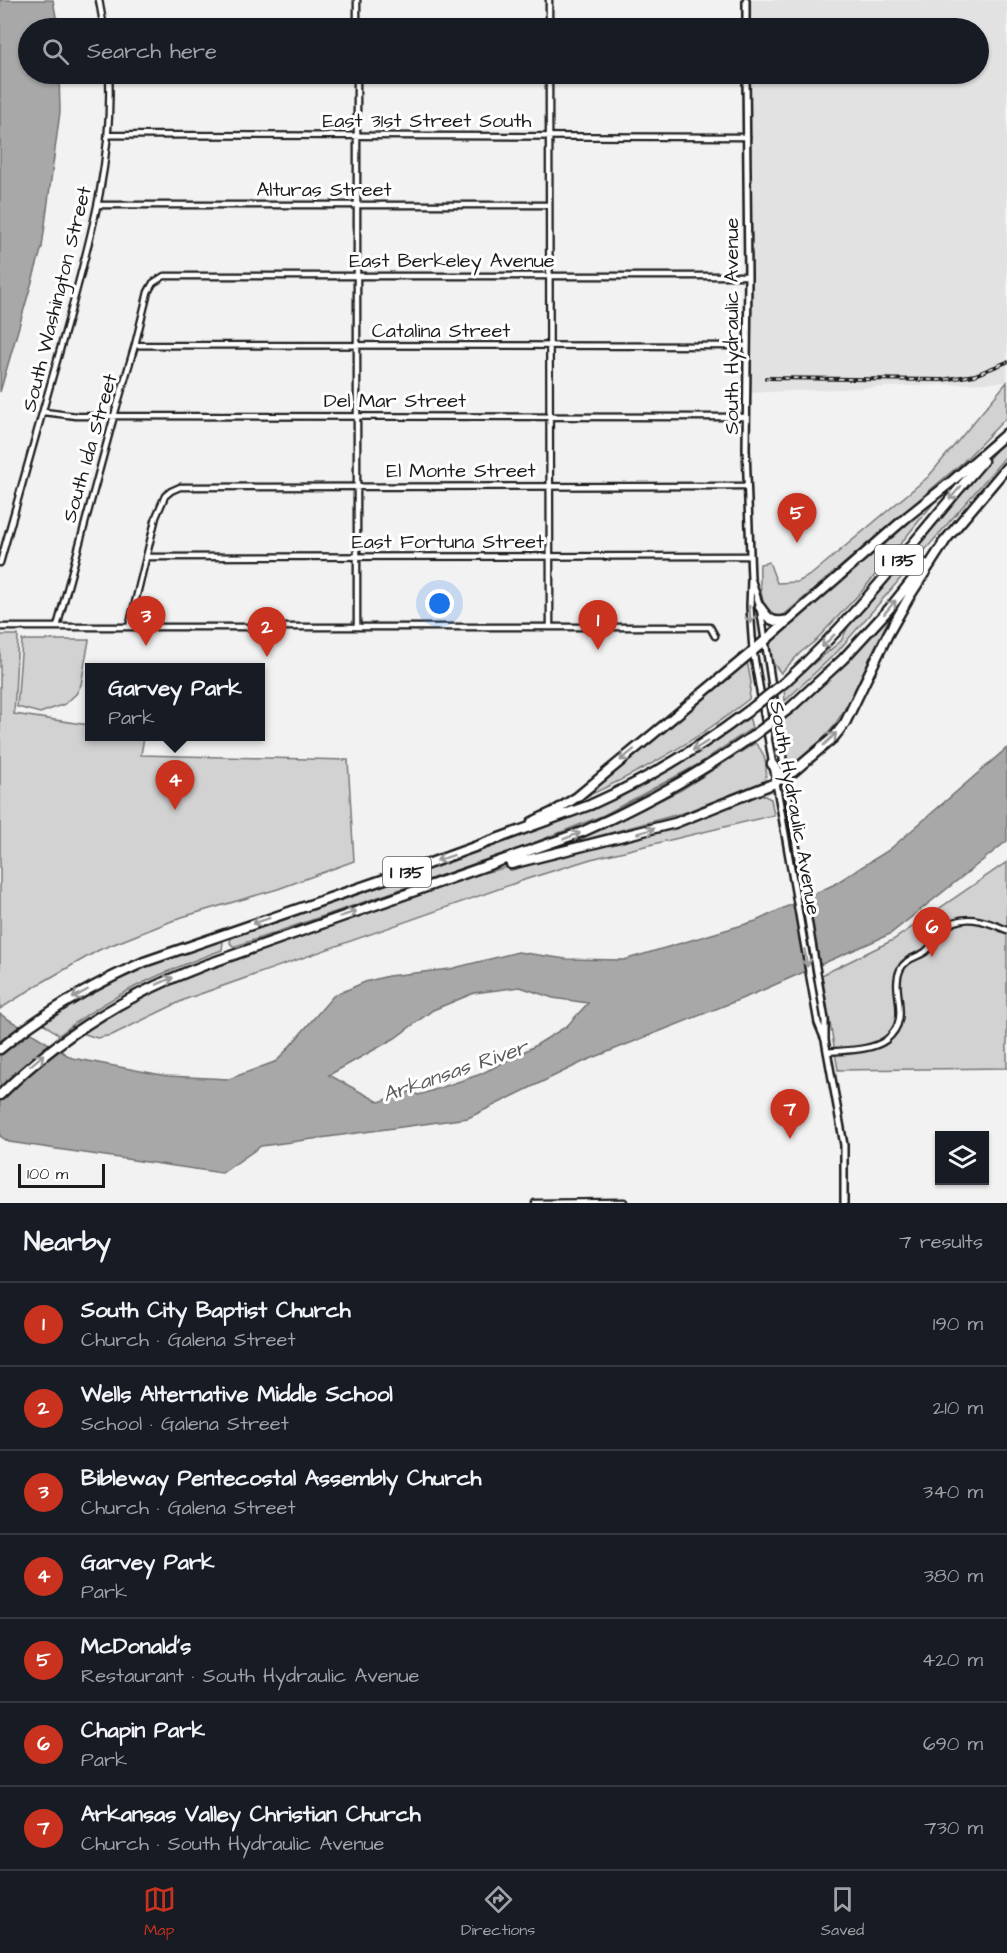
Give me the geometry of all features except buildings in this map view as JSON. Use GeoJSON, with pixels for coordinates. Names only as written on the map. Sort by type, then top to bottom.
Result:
{"type":"FeatureCollection","features":[{"type":"Feature","properties":{"kind":"highway"},"geometry":{"type":"LineString","coordinates":[[477,847],[555,811],[577,796],[764,642],[1007,433]]}},
{"type":"Feature","properties":{"kind":"highway","name":"I 135"},"geometry":{"type":"LineString","coordinates":[[0,1050],[56,1008],[119,973],[144,962],[561,817],[616,794],[707,742],[786,682],[851,616],[1007,433]]}},
{"type":"Feature","properties":{"kind":"highway","name":"I 135"},"geometry":{"type":"LineString","coordinates":[[0,1095],[44,1054],[77,1029],[124,1001],[172,977],[534,850],[625,813],[711,765],[790,708],[843,659],[889,609],[1007,467]]}},
{"type":"Feature","properties":{"kind":"highway"},"geometry":{"type":"LineString","coordinates":[[466,873],[633,835],[675,823],[775,783],[784,775],[793,772],[834,737],[845,723],[888,634],[945,541]]}},
{"type":"Feature","properties":{"kind":"highway"},"geometry":{"type":"LineString","coordinates":[[760,607],[772,621],[789,620]]}},
{"type":"Feature","properties":{"kind":"highway"},"geometry":{"type":"LineString","coordinates":[[772,764],[778,773],[784,775]]}},
{"type":"Feature","properties":{"kind":"street"},"geometry":{"type":"LineString","coordinates":[[99,0],[102,18]]}},
{"type":"Feature","properties":{"kind":"street"},"geometry":{"type":"LineString","coordinates":[[357,0],[357,18]]}},
{"type":"Feature","properties":{"kind":"street"},"geometry":{"type":"LineString","coordinates":[[549,0],[549,18]]}},
{"type":"Feature","properties":{"kind":"street"},"geometry":{"type":"LineString","coordinates":[[746,0],[746,18]]}},
{"type":"Feature","properties":{"kind":"street","name":"South Washington Street"},"geometry":{"type":"LineString","coordinates":[[0,562],[44,412],[99,205],[108,135],[109,84]]}},
{"type":"Feature","properties":{"kind":"street"},"geometry":{"type":"LineString","coordinates":[[357,84],[357,627]]}},
{"type":"Feature","properties":{"kind":"street"},"geometry":{"type":"LineString","coordinates":[[549,84],[550,626]]}},
{"type":"Feature","properties":{"kind":"street","name":"South Hydraulic Avenue"},"geometry":{"type":"LineString","coordinates":[[746,84],[748,276],[746,417],[751,579],[749,593],[753,651],[812,992],[818,1023],[825,1040]]}},
{"type":"Feature","properties":{"kind":"street","name":"East 31st Street South"},"geometry":{"type":"LineString","coordinates":[[108,135],[747,137]]}},
{"type":"Feature","properties":{"kind":"street","name":"Alturas Street"},"geometry":{"type":"LineString","coordinates":[[99,205],[549,205]]}},
{"type":"Feature","properties":{"kind":"street","name":"East Berkeley Avenue"},"geometry":{"type":"LineString","coordinates":[[158,280],[169,276],[748,276]]}},
{"type":"Feature","properties":{"kind":"street","name":"South Ida Street"},"geometry":{"type":"LineString","coordinates":[[57,627],[148,292],[153,283],[158,280]]}},
{"type":"Feature","properties":{"kind":"street","name":"Catalina Street"},"geometry":{"type":"LineString","coordinates":[[135,345],[747,346]]}},
{"type":"Feature","properties":{"kind":"street","name":"Del Mar Street"},"geometry":{"type":"LineString","coordinates":[[44,412],[73,416],[746,417]]}},
{"type":"Feature","properties":{"kind":"street","name":"El Monte Street"},"geometry":{"type":"LineString","coordinates":[[146,557],[156,517],[168,493],[176,488],[747,486]]}},
{"type":"Feature","properties":{"kind":"street","name":"East Fortuna Street"},"geometry":{"type":"LineString","coordinates":[[146,557],[750,556]]}},
{"type":"Feature","properties":{"kind":"street"},"geometry":{"type":"LineString","coordinates":[[129,627],[146,557]]}},
{"type":"Feature","properties":{"kind":"street","name":"South Hydraulic Avenue"},"geometry":{"type":"LineString","coordinates":[[751,579],[757,591],[760,607],[784,775],[825,1020],[825,1040],[844,1145],[844,1203]]}},
{"type":"Feature","properties":{"kind":"street"},"geometry":{"type":"LineString","coordinates":[[0,627],[710,627],[715,636]]}},
{"type":"Feature","properties":{"kind":"street"},"geometry":{"type":"LineString","coordinates":[[827,1052],[867,1048],[885,1041],[898,1022],[901,1008],[898,978],[900,969],[909,958],[924,953],[932,946],[942,931],[953,921],[967,918],[994,924],[1007,930]]}},
{"type":"Feature","properties":{"kind":"street"},"geometry":{"type":"LineString","coordinates":[[535,1203],[624,1202]]}},
{"type":"Feature","properties":{"kind":"shaded area"},"geometry":{"type":"Polygon","coordinates":[[[0,0],[53,0],[56,18],[18,18],[18,84],[59,84],[60,112],[42,247],[0,392],[0,0]]]}},
{"type":"Feature","properties":{"kind":"shaded area"},"geometry":{"type":"Polygon","coordinates":[[[747,0],[1007,0],[1007,382],[746,393],[747,84],[989,84],[989,18],[747,18],[747,0]]]}},
{"type":"Feature","properties":{"kind":"shaded area"},"geometry":{"type":"Polygon","coordinates":[[[1007,382],[1007,417],[963,462],[785,614],[777,617],[770,615],[761,590],[760,564],[769,562],[777,583],[798,582],[812,574],[928,477],[1007,382]]]}},
{"type":"Feature","properties":{"kind":"shaded area"},"geometry":{"type":"Polygon","coordinates":[[[1007,437],[1007,455],[838,651],[785,701],[784,688],[841,641],[850,623],[1007,437]]]}},
{"type":"Feature","properties":{"kind":"shaded area"},"geometry":{"type":"Polygon","coordinates":[[[941,494],[862,591],[781,673],[770,659],[767,643],[941,494]]]}},
{"type":"Feature","properties":{"kind":"shaded area"},"geometry":{"type":"Polygon","coordinates":[[[893,609],[858,684],[830,731],[804,757],[788,766],[779,723],[838,668],[893,609]]]}},
{"type":"Feature","properties":{"kind":"shaded area"},"geometry":{"type":"Polygon","coordinates":[[[0,635],[18,635],[14,714],[85,724],[85,741],[143,741],[141,755],[348,760],[354,861],[278,889],[182,917],[99,950],[0,1009],[0,635]]]}},
{"type":"Feature","properties":{"kind":"shaded area"},"geometry":{"type":"Polygon","coordinates":[[[22,640],[89,640],[81,685],[76,694],[65,704],[40,713],[17,707],[22,640]]]}},
{"type":"Feature","properties":{"kind":"shaded area"},"geometry":{"type":"Polygon","coordinates":[[[747,661],[751,682],[749,699],[707,730],[665,756],[575,802],[747,661]]]}},
{"type":"Feature","properties":{"kind":"shaded area"},"geometry":{"type":"Polygon","coordinates":[[[749,716],[752,728],[697,765],[604,815],[526,846],[236,946],[230,943],[231,938],[236,935],[573,816],[663,772],[749,716]]]}},
{"type":"Feature","properties":{"kind":"shaded area"},"geometry":{"type":"Polygon","coordinates":[[[755,743],[762,751],[765,760],[765,781],[686,812],[577,842],[681,790],[755,743]]]}},
{"type":"Feature","properties":{"kind":"shaded area"},"geometry":{"type":"Polygon","coordinates":[[[1007,748],[1007,841],[890,934],[756,993],[585,1061],[468,1118],[261,1146],[222,1173],[9,1142],[0,1136],[0,1014],[72,1058],[167,1076],[229,1079],[277,1061],[333,996],[365,982],[388,976],[450,969],[518,952],[566,959],[624,960],[756,921],[833,885],[889,850],[1007,748]],[[520,987],[474,993],[433,1010],[395,1038],[329,1075],[379,1102],[391,1098],[393,1087],[419,1095],[481,1074],[567,1026],[588,1003],[553,998],[520,987]]]}},
{"type":"Feature","properties":{"kind":"shaded area"},"geometry":{"type":"Polygon","coordinates":[[[761,794],[771,799],[774,815],[591,859],[527,879],[186,999],[112,1035],[97,1038],[82,1033],[103,1018],[149,993],[196,973],[483,873],[651,833],[685,823],[761,794]]]}},
{"type":"Feature","properties":{"kind":"shaded area"},"geometry":{"type":"Polygon","coordinates":[[[1007,862],[1007,1068],[838,1070],[822,975],[893,940],[1007,862]]]}},
{"type":"Feature","properties":{"kind":"shaded area"},"geometry":{"type":"Polygon","coordinates":[[[217,941],[223,942],[222,950],[137,986],[97,1008],[59,1035],[43,1023],[108,983],[137,969],[217,941]]]}},
{"type":"Feature","properties":{"kind":"railway"},"geometry":{"type":"LineString","coordinates":[[766,378],[941,380],[975,375],[1007,362]]}},
{"type":"Feature","properties":{"kind":"place","name":"McDonald's"},"geometry":{"type":"Point","coordinates":[797,543]}},
{"type":"Feature","properties":{"kind":"place","name":"Bibleway Pentecostal Assembly Church"},"geometry":{"type":"Point","coordinates":[146,646]}},
{"type":"Feature","properties":{"kind":"place","name":"South City Baptist Church"},"geometry":{"type":"Point","coordinates":[598,650]}},
{"type":"Feature","properties":{"kind":"place","name":"Wells Alternative Middle School"},"geometry":{"type":"Point","coordinates":[267,657]}},
{"type":"Feature","properties":{"kind":"place","name":"Garvey Park"},"geometry":{"type":"Point","coordinates":[175,810]}},
{"type":"Feature","properties":{"kind":"place","name":"Chapin Park"},"geometry":{"type":"Point","coordinates":[932,957]}},
{"type":"Feature","properties":{"kind":"place","name":"Arkansas Valley Christian Church"},"geometry":{"type":"Point","coordinates":[790,1139]}},
{"type":"Feature","properties":{"kind":"water label","name":"Arkansas River"},"geometry":{"type":"Point","coordinates":[455,1071]}}]}
